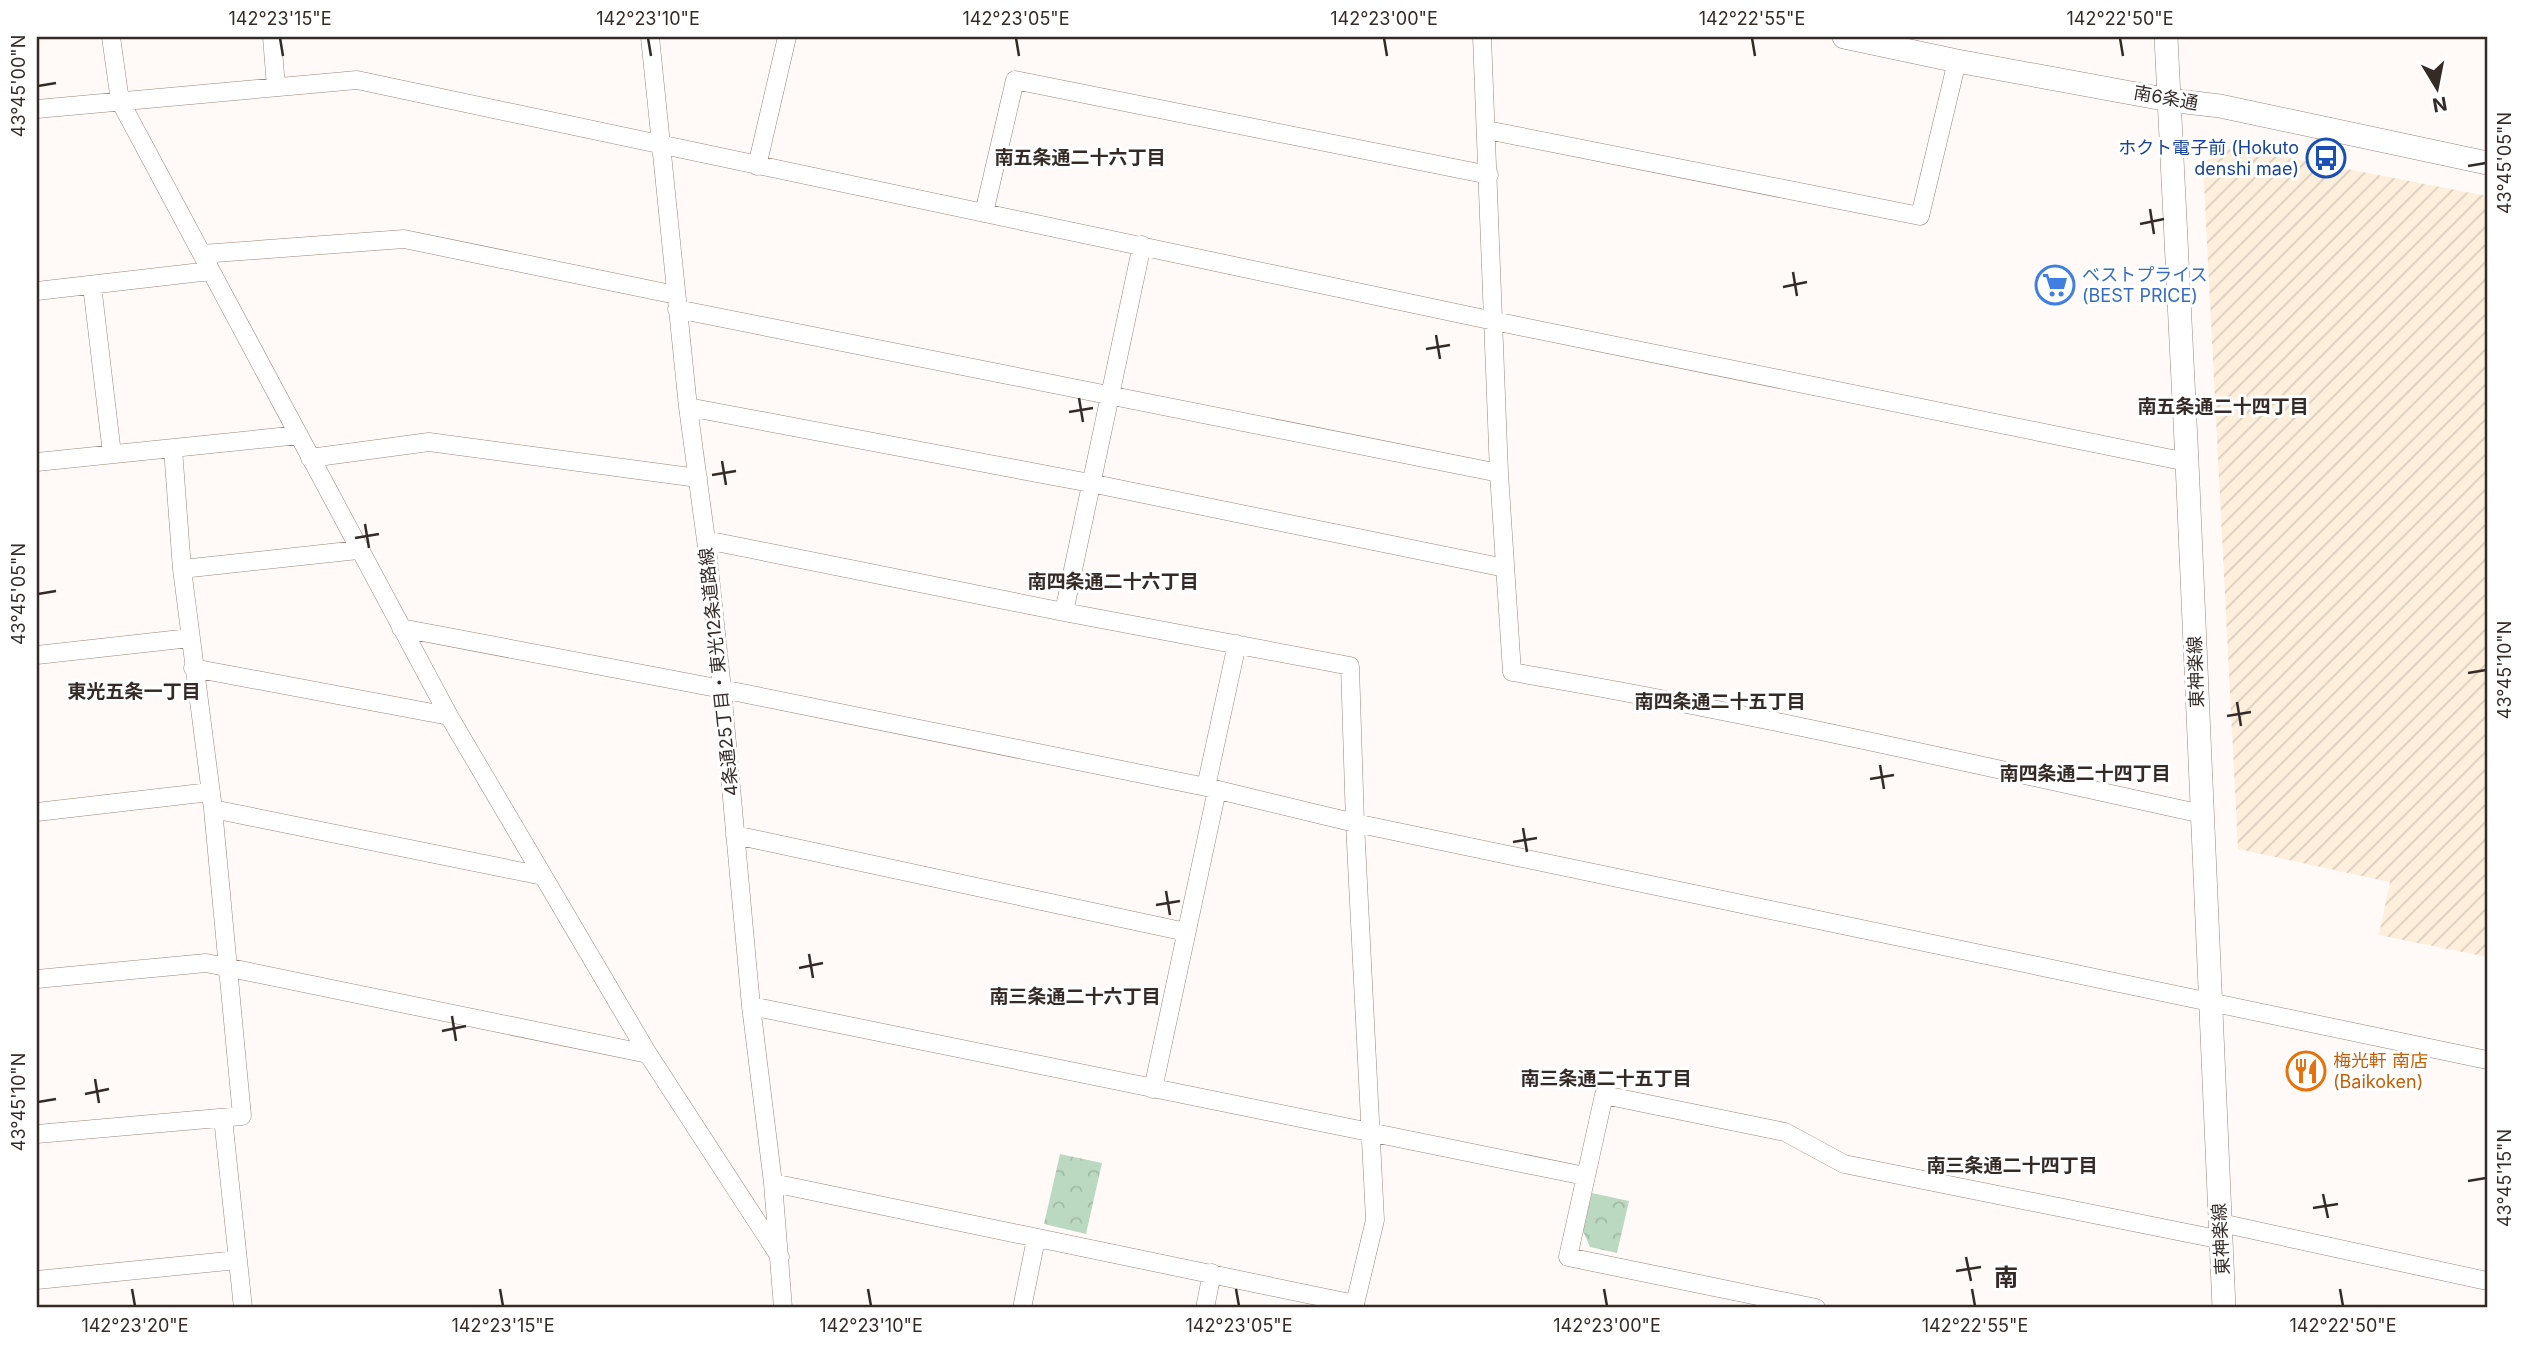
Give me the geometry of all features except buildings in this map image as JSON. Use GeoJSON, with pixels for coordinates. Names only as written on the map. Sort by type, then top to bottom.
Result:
{"type":"FeatureCollection","features":[{"type":"Feature","properties":{"kind":"street"},"geometry":{"type":"LineString","coordinates":[[111,37],[120,101],[449,716],[648,1054],[780,1257]]}},
{"type":"Feature","properties":{"kind":"street"},"geometry":{"type":"LineString","coordinates":[[272,37],[276,87]]}},
{"type":"Feature","properties":{"kind":"street","name":"4条通25丁目・東光12条道路線"},"geometry":{"type":"LineString","coordinates":[[650,37],[688,407],[722,688],[751,1006],[773,1183],[783,1308]]}},
{"type":"Feature","properties":{"kind":"street"},"geometry":{"type":"LineString","coordinates":[[758,166],[787,37]]}},
{"type":"Feature","properties":{"kind":"street"},"geometry":{"type":"LineString","coordinates":[[1482,37],[1499,473],[1512,672],[1601,687],[1871,742],[2202,814]]}},
{"type":"Feature","properties":{"kind":"street","name":"南6条通"},"geometry":{"type":"LineString","coordinates":[[1844,37],[2169,100],[2220,106],[2487,163]]}},
{"type":"Feature","properties":{"kind":"street","name":"東神楽線"},"geometry":{"type":"LineString","coordinates":[[2166,37],[2188,462],[2224,1308]]}},
{"type":"Feature","properties":{"kind":"street"},"geometry":{"type":"LineString","coordinates":[[1486,131],[1920,216],[1957,61]]}},
{"type":"Feature","properties":{"kind":"street"},"geometry":{"type":"LineString","coordinates":[[37,109],[357,80],[1494,321],[2188,462]]}},
{"type":"Feature","properties":{"kind":"street"},"geometry":{"type":"LineString","coordinates":[[984,213],[1015,80],[1489,176]]}},
{"type":"Feature","properties":{"kind":"street"},"geometry":{"type":"LineString","coordinates":[[37,290],[92,285],[206,262],[404,239],[677,302],[1499,473]]}},
{"type":"Feature","properties":{"kind":"street"},"geometry":{"type":"LineString","coordinates":[[1064,612],[1142,245]]}},
{"type":"Feature","properties":{"kind":"street"},"geometry":{"type":"LineString","coordinates":[[92,285],[113,454]]}},
{"type":"Feature","properties":{"kind":"street"},"geometry":{"type":"LineString","coordinates":[[688,407],[1090,483],[1505,568]]}},
{"type":"Feature","properties":{"kind":"street"},"geometry":{"type":"LineString","coordinates":[[37,463],[299,435]]}},
{"type":"Feature","properties":{"kind":"street"},"geometry":{"type":"LineString","coordinates":[[310,458],[429,442],[698,478]]}},
{"type":"Feature","properties":{"kind":"street"},"geometry":{"type":"LineString","coordinates":[[37,1134],[242,1116],[211,801],[182,569],[173,449]]}},
{"type":"Feature","properties":{"kind":"street"},"geometry":{"type":"LineString","coordinates":[[706,540],[1350,666],[1355,822],[1376,1220],[1355,1306],[1212,1273],[773,1183]]}},
{"type":"Feature","properties":{"kind":"street"},"geometry":{"type":"LineString","coordinates":[[182,569],[358,550]]}},
{"type":"Feature","properties":{"kind":"street"},"geometry":{"type":"LineString","coordinates":[[401,628],[722,688],[1212,788],[1355,822],[2487,1060]]}},
{"type":"Feature","properties":{"kind":"street"},"geometry":{"type":"LineString","coordinates":[[37,655],[190,638]]}},
{"type":"Feature","properties":{"kind":"street"},"geometry":{"type":"LineString","coordinates":[[1153,1089],[1186,932],[1237,644]]}},
{"type":"Feature","properties":{"kind":"street"},"geometry":{"type":"LineString","coordinates":[[193,668],[449,716]]}},
{"type":"Feature","properties":{"kind":"street"},"geometry":{"type":"LineString","coordinates":[[37,812],[211,801],[543,876]]}},
{"type":"Feature","properties":{"kind":"street"},"geometry":{"type":"LineString","coordinates":[[735,835],[1186,932]]}},
{"type":"Feature","properties":{"kind":"street"},"geometry":{"type":"LineString","coordinates":[[37,979],[206,963],[648,1054]]}},
{"type":"Feature","properties":{"kind":"street"},"geometry":{"type":"LineString","coordinates":[[751,1006],[1585,1176]]}},
{"type":"Feature","properties":{"kind":"street"},"geometry":{"type":"LineString","coordinates":[[1816,1308],[1568,1257],[1604,1095],[1785,1132],[1844,1164],[2487,1280]]}},
{"type":"Feature","properties":{"kind":"street"},"geometry":{"type":"LineString","coordinates":[[223,1118],[243,1308]]}},
{"type":"Feature","properties":{"kind":"street"},"geometry":{"type":"LineString","coordinates":[[1022,1308],[1036,1239]]}},
{"type":"Feature","properties":{"kind":"street"},"geometry":{"type":"LineString","coordinates":[[37,1280],[238,1260]]}},
{"type":"Feature","properties":{"kind":"street"},"geometry":{"type":"LineString","coordinates":[[1205,1308],[1212,1273]]}},
{"type":"Feature","properties":{"kind":"shaded area"},"geometry":{"type":"Polygon","coordinates":[[[2222,145],[2487,196],[2487,957],[2379,935],[2390,882],[2238,849],[2203,165],[2222,145]]]}},
{"type":"Feature","properties":{"kind":"green space"},"geometry":{"type":"Polygon","coordinates":[[[1060,1154],[1102,1163],[1086,1234],[1044,1224],[1060,1154]]]}},
{"type":"Feature","properties":{"kind":"green space"},"geometry":{"type":"Polygon","coordinates":[[[1592,1193],[1629,1201],[1617,1253],[1590,1247],[1583,1231],[1592,1193]]]}},
{"type":"Feature","properties":{"kind":"place","name":"ホクト電子前 (Hokuto denshi mae)"},"geometry":{"type":"Point","coordinates":[2326,158]}},
{"type":"Feature","properties":{"kind":"place","name":"ベストプライス (BEST PRICE)"},"geometry":{"type":"Point","coordinates":[2055,285]}},
{"type":"Feature","properties":{"kind":"place","name":"梅光軒 南店 (Baikoken)"},"geometry":{"type":"Point","coordinates":[2306,1071]}},
{"type":"Feature","properties":{"kind":"district","name":"南五条通二十六丁目"},"geometry":{"type":"Point","coordinates":[1080,157]}},
{"type":"Feature","properties":{"kind":"district","name":"南五条通二十四丁目"},"geometry":{"type":"Point","coordinates":[2223,406]}},
{"type":"Feature","properties":{"kind":"district","name":"南四条通二十六丁目"},"geometry":{"type":"Point","coordinates":[1113,581]}},
{"type":"Feature","properties":{"kind":"district","name":"東光五条一丁目"},"geometry":{"type":"Point","coordinates":[134,691]}},
{"type":"Feature","properties":{"kind":"district","name":"南四条通二十五丁目"},"geometry":{"type":"Point","coordinates":[1720,701]}},
{"type":"Feature","properties":{"kind":"district","name":"南四条通二十四丁目"},"geometry":{"type":"Point","coordinates":[2085,773]}},
{"type":"Feature","properties":{"kind":"district","name":"南三条通二十六丁目"},"geometry":{"type":"Point","coordinates":[1075,996]}},
{"type":"Feature","properties":{"kind":"district","name":"南三条通二十五丁目"},"geometry":{"type":"Point","coordinates":[1606,1078]}},
{"type":"Feature","properties":{"kind":"district","name":"南三条通二十四丁目"},"geometry":{"type":"Point","coordinates":[2012,1165]}},
{"type":"Feature","properties":{"kind":"district","name":"南"},"geometry":{"type":"Point","coordinates":[2006,1278]}}]}
